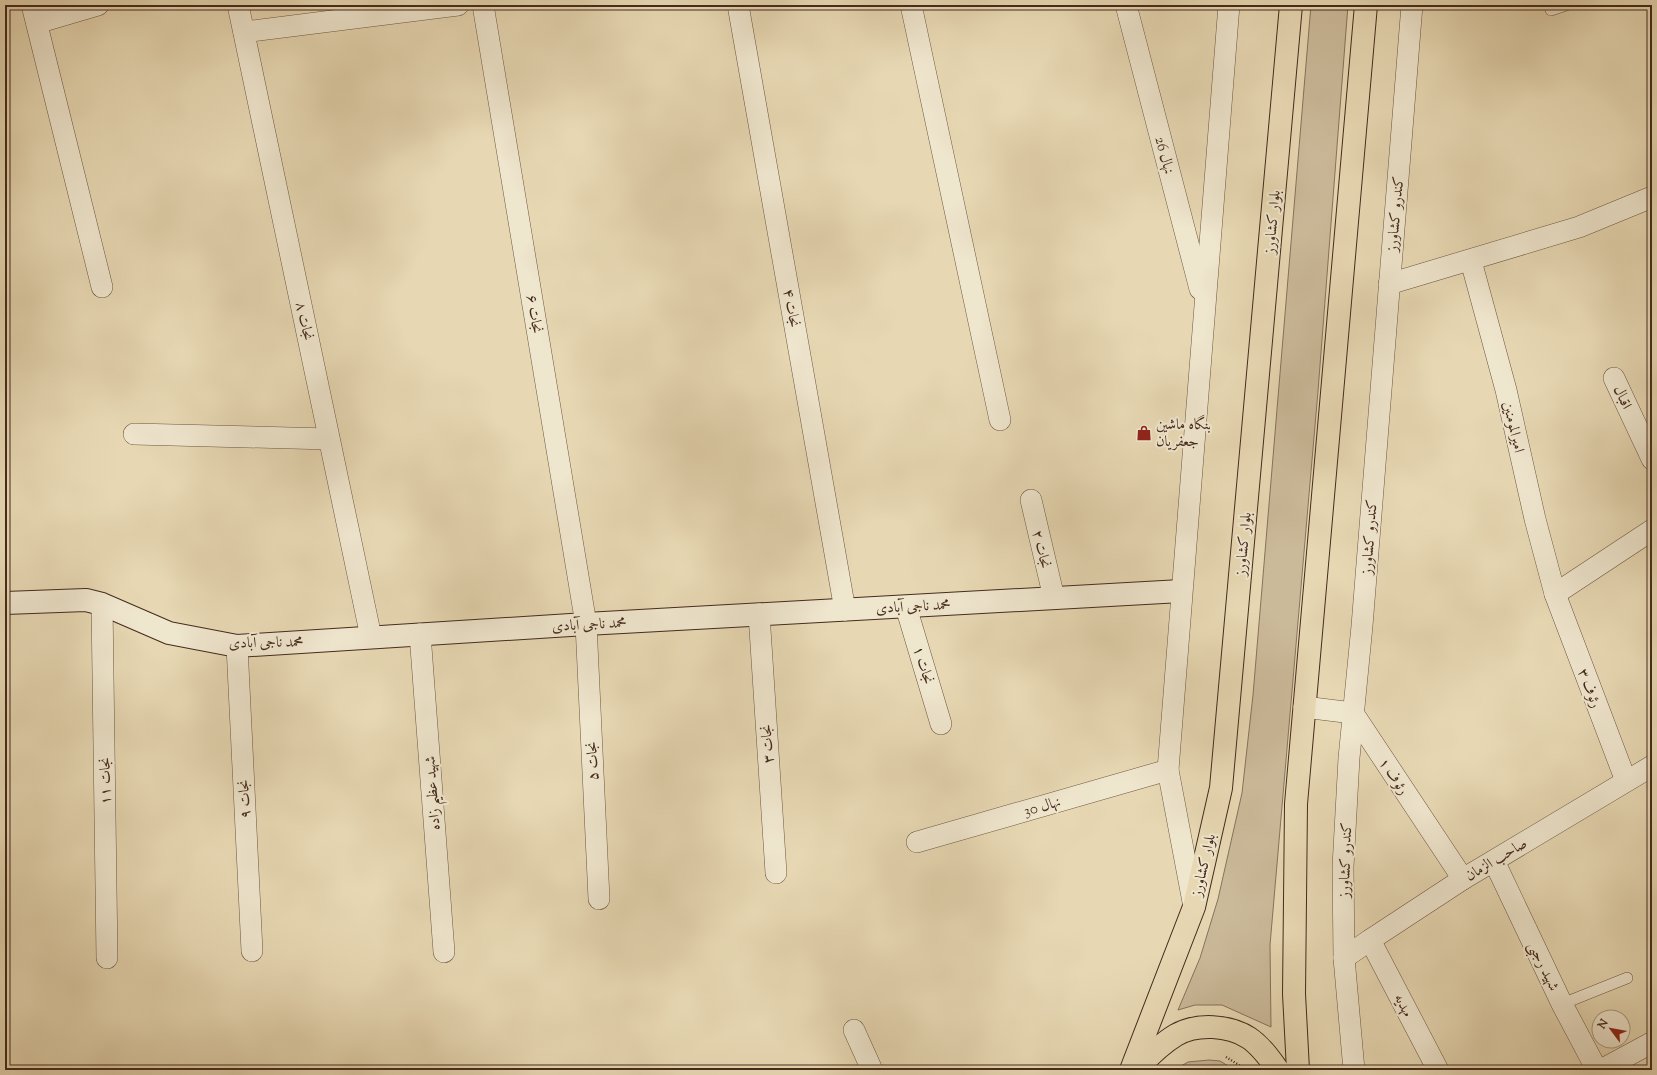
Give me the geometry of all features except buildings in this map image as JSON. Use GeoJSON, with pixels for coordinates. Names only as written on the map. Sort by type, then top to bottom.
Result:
{"type":"FeatureCollection","features":[{"type":"Feature","properties":{"kind":"main road","name":"بلوار کشاورز"},"geometry":{"type":"LineString","coordinates":[[1131,1070],[1194,907],[1221,788],[1290,5]]}},
{"type":"Feature","properties":{"kind":"main road"},"geometry":{"type":"LineString","coordinates":[[1298,1070],[1294,994],[1296,804],[1366,5]]}},
{"type":"Feature","properties":{"kind":"main road"},"geometry":{"type":"LineString","coordinates":[[1136,1070],[1149,1055],[1176,1035],[1196,1028],[1216,1027],[1235,1030],[1250,1039],[1278,1070]]}},
{"type":"Feature","properties":{"kind":"street"},"geometry":{"type":"LineString","coordinates":[[98,5],[34,14],[102,286]]}},
{"type":"Feature","properties":{"kind":"street","name":"نجات ۸"},"geometry":{"type":"LineString","coordinates":[[238,5],[371,637]]}},
{"type":"Feature","properties":{"kind":"street"},"geometry":{"type":"LineString","coordinates":[[244,32],[458,5]]}},
{"type":"Feature","properties":{"kind":"street","name":"نجات ۶"},"geometry":{"type":"LineString","coordinates":[[483,5],[586,624]]}},
{"type":"Feature","properties":{"kind":"street","name":"نجات ۴"},"geometry":{"type":"LineString","coordinates":[[738,5],[845,610]]}},
{"type":"Feature","properties":{"kind":"street"},"geometry":{"type":"LineString","coordinates":[[911,5],[1000,420]]}},
{"type":"Feature","properties":{"kind":"street","name":"نهال 26"},"geometry":{"type":"LineString","coordinates":[[1126,5],[1205,305]]}},
{"type":"Feature","properties":{"kind":"street"},"geometry":{"type":"LineString","coordinates":[[1194,907],[1168,770],[1181,591],[1229,5]]}},
{"type":"Feature","properties":{"kind":"street","name":"کندرو کشاورز"},"geometry":{"type":"LineString","coordinates":[[1354,1070],[1344,958],[1343,867],[1352,713],[1362,626],[1412,5]]}},
{"type":"Feature","properties":{"kind":"street"},"geometry":{"type":"LineString","coordinates":[[1389,284],[1471,261],[1579,227],[1652,197]]}},
{"type":"Feature","properties":{"kind":"street","name":"امیرالمومنین"},"geometry":{"type":"LineString","coordinates":[[1471,261],[1506,390],[1535,519],[1555,594]]}},
{"type":"Feature","properties":{"kind":"street","name":"اقبال"},"geometry":{"type":"LineString","coordinates":[[1614,378],[1652,459]]}},
{"type":"Feature","properties":{"kind":"street"},"geometry":{"type":"LineString","coordinates":[[134,434],[329,439]]}},
{"type":"Feature","properties":{"kind":"street","name":"نجات ۲"},"geometry":{"type":"LineString","coordinates":[[1030,500],[1054,598]]}},
{"type":"Feature","properties":{"kind":"street"},"geometry":{"type":"LineString","coordinates":[[1555,594],[1652,530]]}},
{"type":"Feature","properties":{"kind":"street","name":"محمد ناجی آبادی"},"geometry":{"type":"LineString","coordinates":[[5,604],[86,600],[102,604],[169,633],[237,646],[586,624],[1181,591]]}},
{"type":"Feature","properties":{"kind":"street","name":"رئوف ۳"},"geometry":{"type":"LineString","coordinates":[[1555,594],[1626,781]]}},
{"type":"Feature","properties":{"kind":"street","name":"نجات ۱۱"},"geometry":{"type":"LineString","coordinates":[[102,604],[107,958]]}},
{"type":"Feature","properties":{"kind":"street","name":"نجات ۱"},"geometry":{"type":"LineString","coordinates":[[906,607],[942,724]]}},
{"type":"Feature","properties":{"kind":"street","name":"نجات ۳"},"geometry":{"type":"LineString","coordinates":[[759,614],[776,873]]}},
{"type":"Feature","properties":{"kind":"street","name":"نجات ۵"},"geometry":{"type":"LineString","coordinates":[[586,624],[598,899]]}},
{"type":"Feature","properties":{"kind":"street","name":"شهید عظیم زاده"},"geometry":{"type":"LineString","coordinates":[[420,634],[444,952]]}},
{"type":"Feature","properties":{"kind":"street","name":"نجات ۹"},"geometry":{"type":"LineString","coordinates":[[237,646],[252,952]]}},
{"type":"Feature","properties":{"kind":"street"},"geometry":{"type":"LineString","coordinates":[[1304,707],[1352,713]]}},
{"type":"Feature","properties":{"kind":"street","name":"رئوف ۱"},"geometry":{"type":"LineString","coordinates":[[1352,713],[1463,879]]}},
{"type":"Feature","properties":{"kind":"street","name":"صاحب الزمان"},"geometry":{"type":"LineString","coordinates":[[1344,958],[1463,879],[1652,766]]}},
{"type":"Feature","properties":{"kind":"street","name":"نهال 30"},"geometry":{"type":"LineString","coordinates":[[917,842],[1168,770]]}},
{"type":"Feature","properties":{"kind":"street","name":"شهید رجبی"},"geometry":{"type":"LineString","coordinates":[[1494,861],[1562,1004],[1597,1070]]}},
{"type":"Feature","properties":{"kind":"street","name":"مهدیه"},"geometry":{"type":"LineString","coordinates":[[1370,940],[1438,1070]]}},
{"type":"Feature","properties":{"kind":"street"},"geometry":{"type":"LineString","coordinates":[[854,1030],[872,1070]]}},
{"type":"Feature","properties":{"kind":"street"},"geometry":{"type":"LineString","coordinates":[[1601,1070],[1651,1043]]}},
{"type":"Feature","properties":{"kind":"lane"},"geometry":{"type":"LineString","coordinates":[[1551,10],[1566,5]]}},
{"type":"Feature","properties":{"kind":"lane"},"geometry":{"type":"LineString","coordinates":[[1562,1004],[1627,978]]}},
{"type":"Feature","properties":{"kind":"path"},"geometry":{"type":"LineString","coordinates":[[1221,1054],[1233,1060],[1246,1070]]}},
{"type":"Feature","properties":{"kind":"shaded area"},"geometry":{"type":"Polygon","coordinates":[[[1311,5],[1348,5],[1318,391],[1270,945],[1271,1027],[1222,1005],[1195,1005],[1178,1010],[1200,958],[1218,899],[1242,793],[1253,695],[1311,5]]]}},
{"type":"Feature","properties":{"kind":"shaded area"},"geometry":{"type":"Polygon","coordinates":[[[1209,1060],[1220,1061],[1235,1070],[1174,1070],[1188,1062],[1209,1060]]]}},
{"type":"Feature","properties":{"kind":"place","name":"بنگاه ماشین جعفریان"},"geometry":{"type":"Point","coordinates":[1144,433]}}]}
